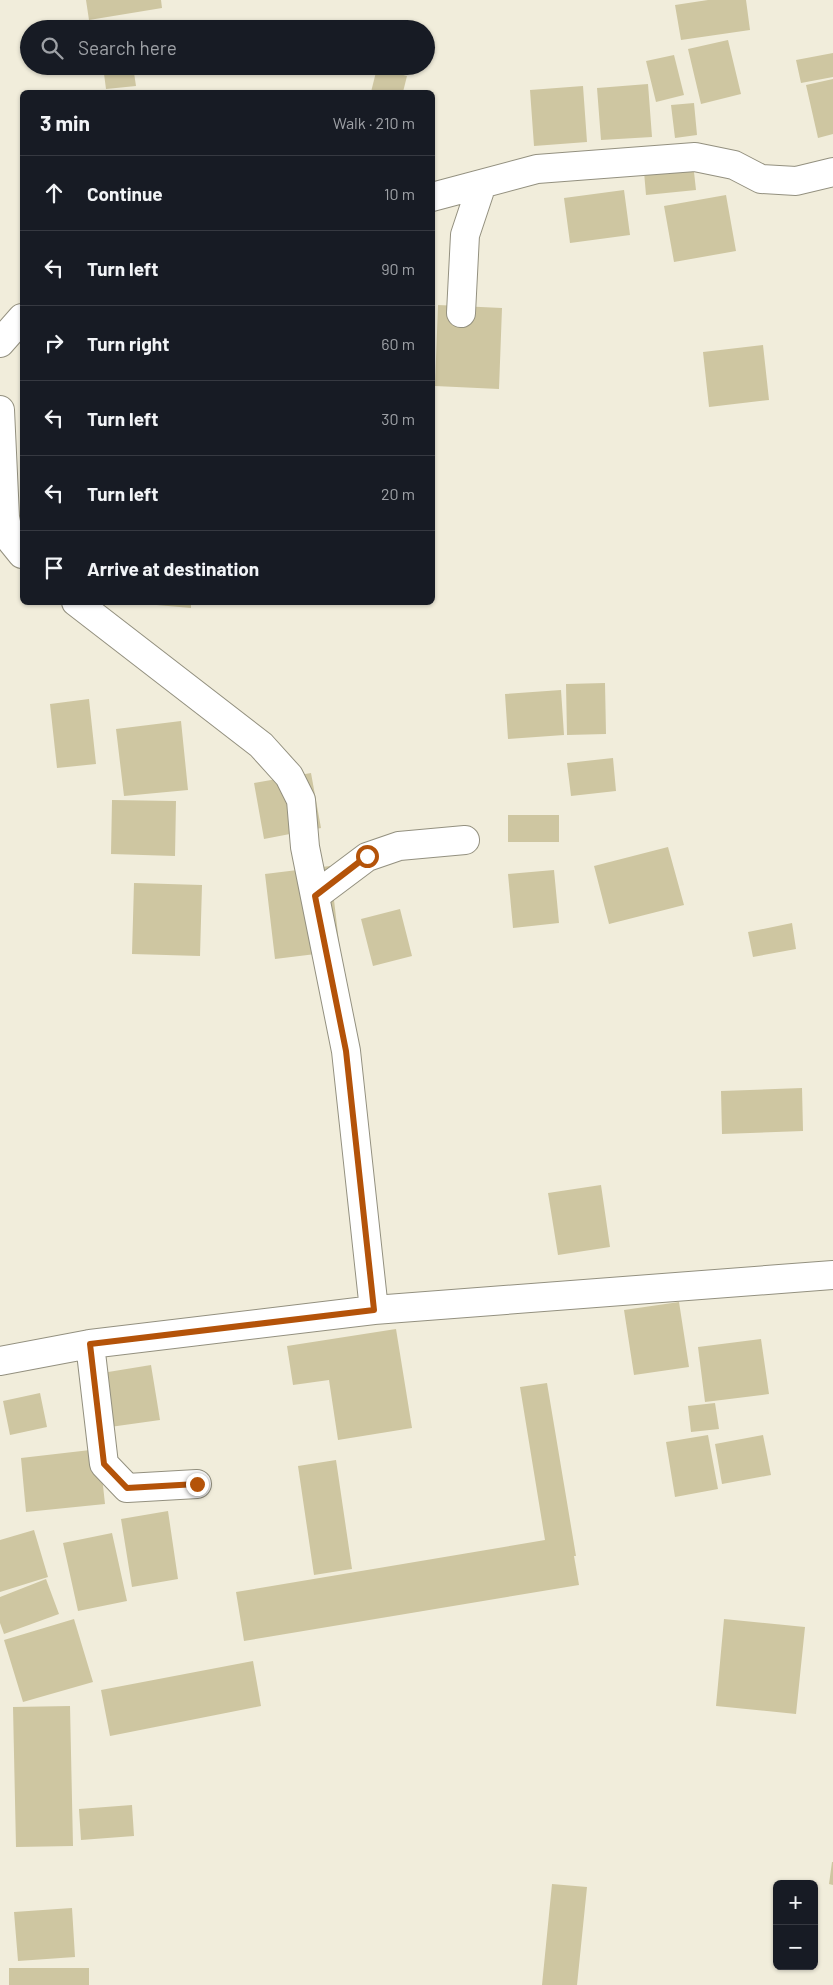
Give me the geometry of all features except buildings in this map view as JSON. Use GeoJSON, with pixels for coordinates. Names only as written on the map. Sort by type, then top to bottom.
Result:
{"type":"FeatureCollection","features":[{"type":"Feature","properties":{"kind":"street"},"geometry":{"type":"LineString","coordinates":[[435,196],[537,169],[694,157],[734,165],[761,178],[796,182],[833,172]]}},
{"type":"Feature","properties":{"kind":"street"},"geometry":{"type":"LineString","coordinates":[[461,313],[465,235],[482,184]]}},
{"type":"Feature","properties":{"kind":"street"},"geometry":{"type":"LineString","coordinates":[[0,343],[20,320]]}},
{"type":"Feature","properties":{"kind":"street"},"geometry":{"type":"LineString","coordinates":[[0,410],[5,516],[9,538],[20,552]]}},
{"type":"Feature","properties":{"kind":"street"},"geometry":{"type":"LineString","coordinates":[[80,605],[260,745],[289,776],[301,800],[305,847],[346,1051],[374,1310]]}},
{"type":"Feature","properties":{"kind":"street"},"geometry":{"type":"LineString","coordinates":[[315,896],[367,856],[399,846],[465,840]]}},
{"type":"Feature","properties":{"kind":"street"},"geometry":{"type":"LineString","coordinates":[[0,1361],[90,1344],[374,1310],[833,1275]]}},
{"type":"Feature","properties":{"kind":"street"},"geometry":{"type":"LineString","coordinates":[[90,1344],[104,1464],[127,1488],[197,1484]]}},
{"type":"Feature","properties":{"kind":"route"},"geometry":{"type":"LineString","coordinates":[[197,1484],[127,1488],[104,1464],[90,1344],[374,1310],[346,1051],[315,896],[367,856]]}}]}
